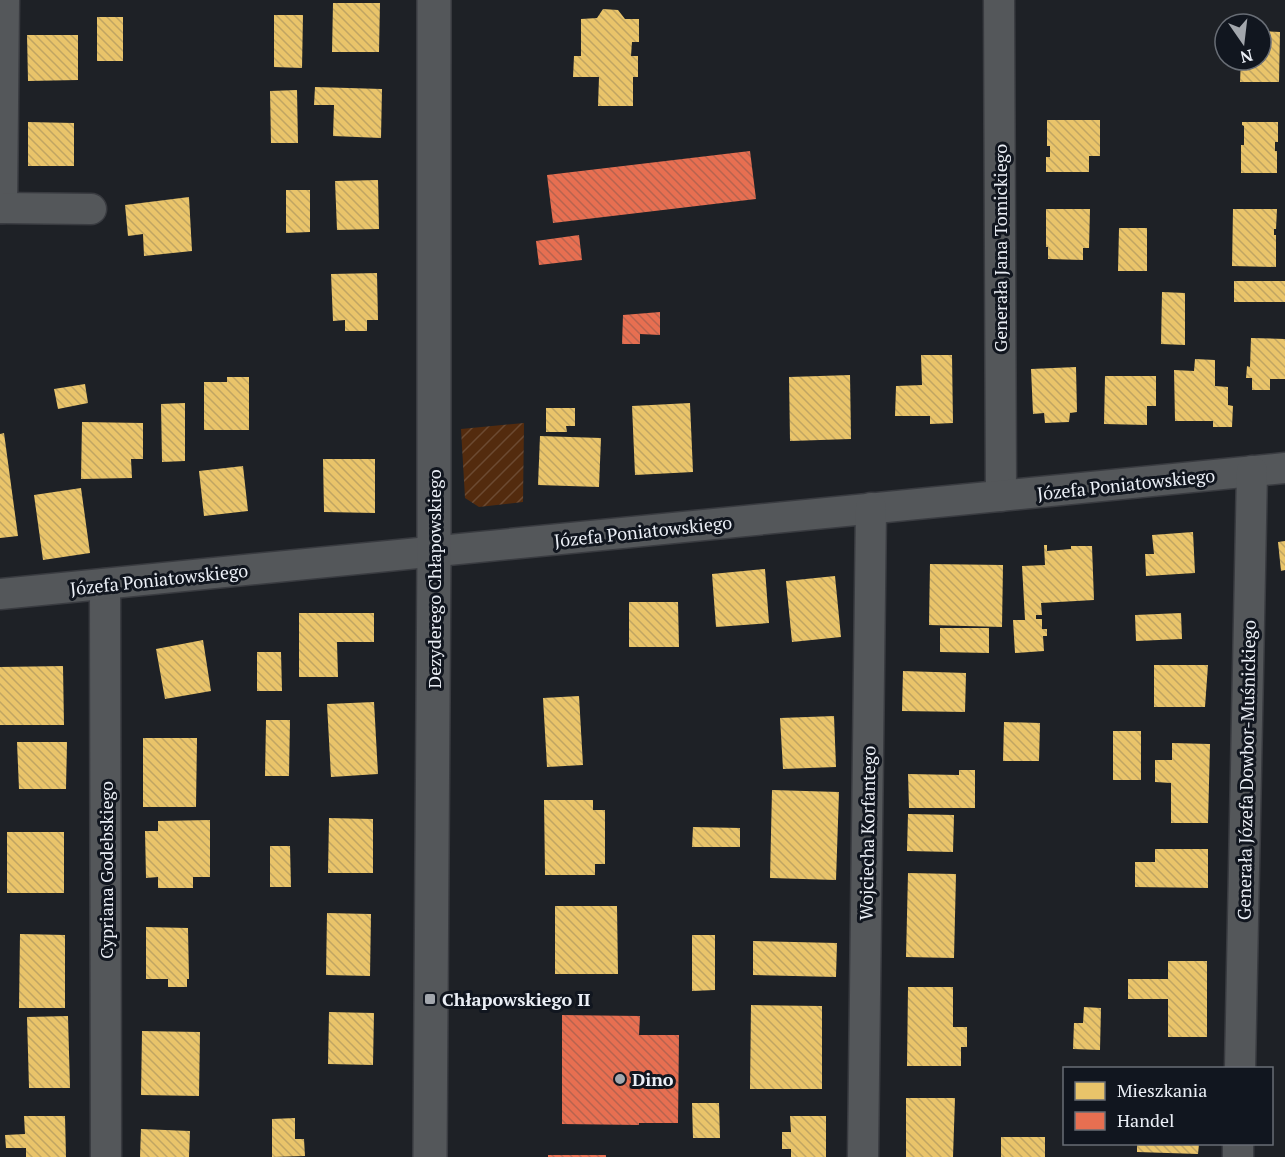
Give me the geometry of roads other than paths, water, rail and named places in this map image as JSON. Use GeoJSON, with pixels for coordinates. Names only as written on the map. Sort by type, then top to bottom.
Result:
{"type":"FeatureCollection","features":[{"type":"Feature","properties":{"kind":"street"},"geometry":{"type":"LineString","coordinates":[[4,0],[1,208],[91,209]]}},
{"type":"Feature","properties":{"kind":"street","name":"Dezyderego Chłapowskiego"},"geometry":{"type":"LineString","coordinates":[[430,1157],[434,552],[434,0]]}},
{"type":"Feature","properties":{"kind":"street","name":"Generała Jana Tomickiego"},"geometry":{"type":"LineString","coordinates":[[999,0],[1001,496]]}},
{"type":"Feature","properties":{"kind":"street","name":"Józefa Poniatowskiego"},"geometry":{"type":"LineString","coordinates":[[0,594],[1285,468]]}},
{"type":"Feature","properties":{"kind":"street","name":"Generała Józefa Dowbor-Muśnickiego"},"geometry":{"type":"LineString","coordinates":[[1239,1067],[1252,471]]}},
{"type":"Feature","properties":{"kind":"street","name":"Wojciecha Korfantego"},"geometry":{"type":"LineString","coordinates":[[863,1157],[871,508]]}},
{"type":"Feature","properties":{"kind":"street","name":"Cypriana Godebskiego"},"geometry":{"type":"LineString","coordinates":[[105,584],[106,1157]]}},
{"type":"Feature","properties":{"kind":"place","name":"Chłapowskiego II"},"geometry":{"type":"Point","coordinates":[430,999]}},
{"type":"Feature","properties":{"kind":"place","name":"Dino"},"geometry":{"type":"Point","coordinates":[620,1079]}}]}
